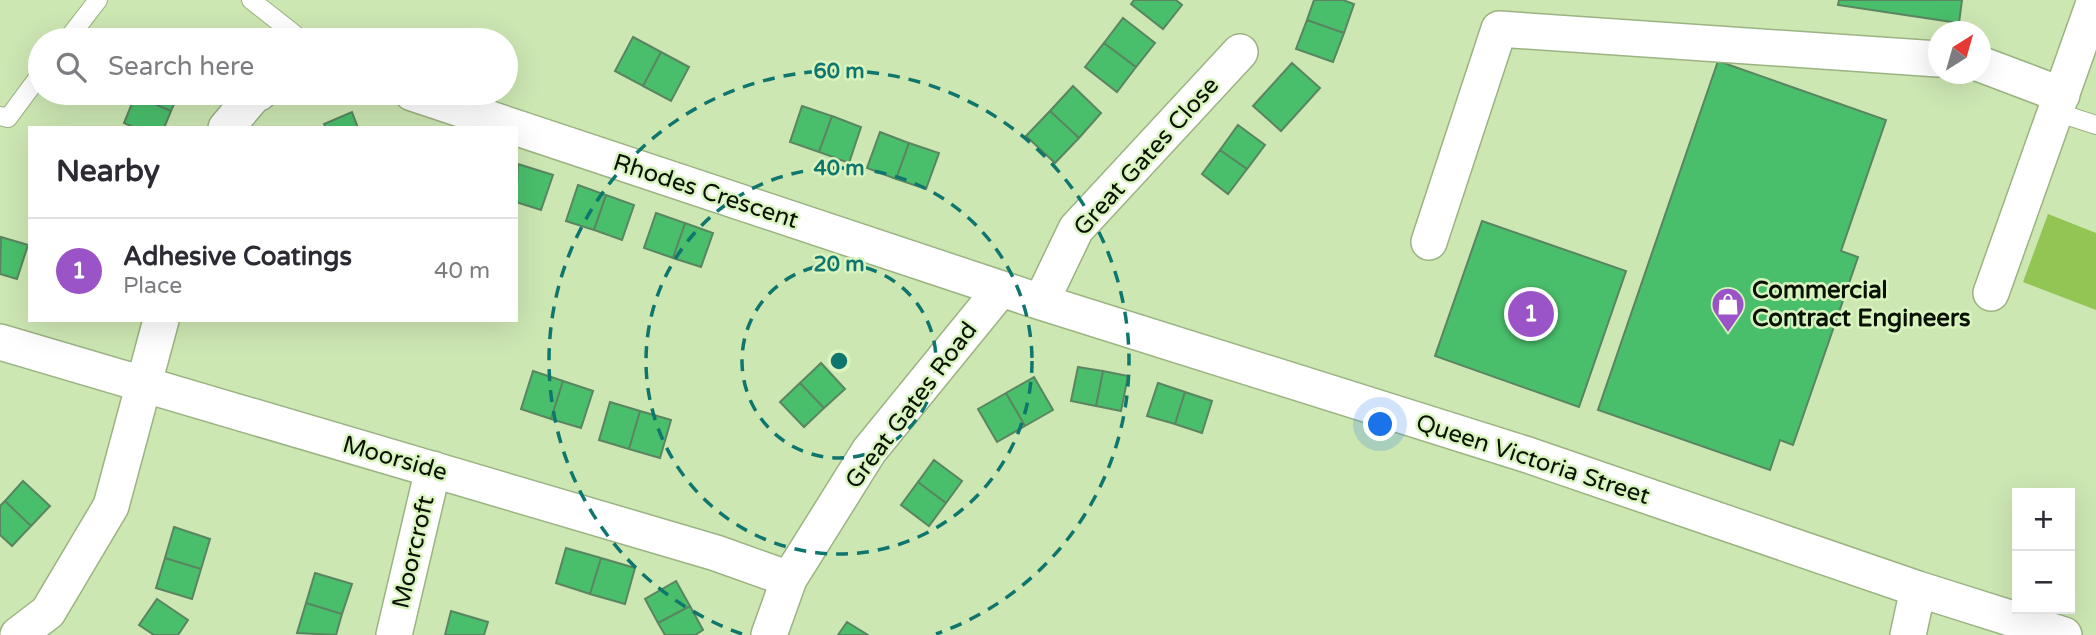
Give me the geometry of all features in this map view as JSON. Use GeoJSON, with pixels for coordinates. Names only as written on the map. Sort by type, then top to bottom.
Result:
{"type":"FeatureCollection","features":[{"type":"Feature","properties":{"kind":"street"},"geometry":{"type":"LineString","coordinates":[[1991,293],[2095,0]]}},
{"type":"Feature","properties":{"kind":"street"},"geometry":{"type":"LineString","coordinates":[[1429,242],[1499,29],[1928,58]]}},
{"type":"Feature","properties":{"kind":"street","name":"Great Gates Close"},"geometry":{"type":"LineString","coordinates":[[1041,302],[1076,229],[1240,52]]}},
{"type":"Feature","properties":{"kind":"street"},"geometry":{"type":"LineString","coordinates":[[1991,69],[2059,103]]}},
{"type":"Feature","properties":{"kind":"street"},"geometry":{"type":"LineString","coordinates":[[228,126],[246,105]]}},
{"type":"Feature","properties":{"kind":"street","name":"Rhodes Crescent"},"geometry":{"type":"LineString","coordinates":[[448,105],[511,126]]}},
{"type":"Feature","properties":{"kind":"street","name":"Rhodes Crescent"},"geometry":{"type":"LineString","coordinates":[[518,128],[1001,289]]}},
{"type":"Feature","properties":{"kind":"street","name":"Queen Victoria Street"},"geometry":{"type":"LineString","coordinates":[[1001,289],[1528,455],[1919,589],[2064,635]]}},
{"type":"Feature","properties":{"kind":"street","name":"Great Gates Road"},"geometry":{"type":"LineString","coordinates":[[769,635],[789,579],[869,451],[1001,289]]}},
{"type":"Feature","properties":{"kind":"street"},"geometry":{"type":"LineString","coordinates":[[19,635],[48,612],[111,506],[160,322]]}},
{"type":"Feature","properties":{"kind":"street","name":"Moorside"},"geometry":{"type":"LineString","coordinates":[[0,342],[716,553],[789,579]]}},
{"type":"Feature","properties":{"kind":"street","name":"Moorcroft"},"geometry":{"type":"LineString","coordinates":[[394,635],[433,469]]}},
{"type":"Feature","properties":{"kind":"street"},"geometry":{"type":"LineString","coordinates":[[1908,635],[1919,589]]}},
{"type":"Feature","properties":{"kind":"lane"},"geometry":{"type":"LineString","coordinates":[[76,28],[98,0]]}},
{"type":"Feature","properties":{"kind":"lane"},"geometry":{"type":"LineString","coordinates":[[251,0],[287,28]]}},
{"type":"Feature","properties":{"kind":"lane"},"geometry":{"type":"LineString","coordinates":[[0,116],[8,118],[28,91]]}},
{"type":"Feature","properties":{"kind":"lane"},"geometry":{"type":"LineString","coordinates":[[2059,103],[2096,125]]}},
{"type":"Feature","properties":{"kind":"green space"},"geometry":{"type":"Polygon","coordinates":[[[2048,214],[2096,233],[2096,310],[2023,282],[2048,214]]]}},
{"type":"Feature","properties":{"kind":"building"},"geometry":{"type":"Polygon","coordinates":[[[1134,0],[1176,0],[1182,5],[1163,29],[1131,4],[1134,0]]]}},
{"type":"Feature","properties":{"kind":"building"},"geometry":{"type":"Polygon","coordinates":[[[1314,0],[1343,0],[1354,4],[1344,33],[1307,20],[1314,0]]]}},
{"type":"Feature","properties":{"kind":"building"},"geometry":{"type":"Polygon","coordinates":[[[1839,0],[1962,0],[1959,21],[1838,5],[1839,0]]]}},
{"type":"Feature","properties":{"kind":"building"},"geometry":{"type":"Polygon","coordinates":[[[1123,18],[1155,43],[1136,67],[1104,43],[1123,18]]]}},
{"type":"Feature","properties":{"kind":"building"},"geometry":{"type":"Polygon","coordinates":[[[1307,20],[1344,33],[1333,62],[1296,49],[1307,20]]]}},
{"type":"Feature","properties":{"kind":"building"},"geometry":{"type":"Polygon","coordinates":[[[633,37],[661,52],[643,86],[615,71],[633,37]]]}},
{"type":"Feature","properties":{"kind":"building"},"geometry":{"type":"Polygon","coordinates":[[[1104,43],[1136,67],[1117,92],[1085,67],[1104,43]]]}},
{"type":"Feature","properties":{"kind":"building"},"geometry":{"type":"Polygon","coordinates":[[[661,52],[689,67],[671,101],[643,86],[661,52]]]}},
{"type":"Feature","properties":{"kind":"building","name":"Commercial Contract Engineers"},"geometry":{"type":"Polygon","coordinates":[[[1718,61],[1886,120],[1841,251],[1858,257],[1793,445],[1780,440],[1770,470],[1598,410],[1718,61]]]}},
{"type":"Feature","properties":{"kind":"building"},"geometry":{"type":"Polygon","coordinates":[[[1292,63],[1320,88],[1281,131],[1253,106],[1292,63]]]}},
{"type":"Feature","properties":{"kind":"building"},"geometry":{"type":"Polygon","coordinates":[[[1073,86],[1101,113],[1079,138],[1050,111],[1073,86]]]}},
{"type":"Feature","properties":{"kind":"building"},"geometry":{"type":"Polygon","coordinates":[[[131,105],[157,105],[171,111],[165,126],[131,126],[124,123],[131,105]]]}},
{"type":"Feature","properties":{"kind":"building"},"geometry":{"type":"Polygon","coordinates":[[[157,105],[174,105],[171,111],[157,105]]]}},
{"type":"Feature","properties":{"kind":"building"},"geometry":{"type":"Polygon","coordinates":[[[802,106],[832,116],[819,152],[790,142],[802,106]]]}},
{"type":"Feature","properties":{"kind":"building"},"geometry":{"type":"Polygon","coordinates":[[[1050,111],[1079,138],[1055,163],[1026,136],[1050,111]]]}},
{"type":"Feature","properties":{"kind":"building"},"geometry":{"type":"Polygon","coordinates":[[[352,112],[357,126],[325,126],[324,124],[352,112]]]}},
{"type":"Feature","properties":{"kind":"building"},"geometry":{"type":"Polygon","coordinates":[[[832,116],[861,127],[849,163],[819,152],[832,116]]]}},
{"type":"Feature","properties":{"kind":"building"},"geometry":{"type":"Polygon","coordinates":[[[1238,125],[1265,145],[1247,169],[1220,150],[1238,125]]]}},
{"type":"Feature","properties":{"kind":"building"},"geometry":{"type":"Polygon","coordinates":[[[880,132],[909,143],[896,179],[867,168],[880,132]]]}},
{"type":"Feature","properties":{"kind":"building"},"geometry":{"type":"Polygon","coordinates":[[[909,143],[939,153],[926,189],[896,179],[909,143]]]}},
{"type":"Feature","properties":{"kind":"building"},"geometry":{"type":"Polygon","coordinates":[[[1220,150],[1247,169],[1228,194],[1202,174],[1220,150]]]}},
{"type":"Feature","properties":{"kind":"building"},"geometry":{"type":"Polygon","coordinates":[[[518,164],[553,175],[541,210],[518,203],[518,164]]]}},
{"type":"Feature","properties":{"kind":"building"},"geometry":{"type":"Polygon","coordinates":[[[578,185],[606,195],[594,230],[566,221],[578,185]]]}},
{"type":"Feature","properties":{"kind":"building"},"geometry":{"type":"Polygon","coordinates":[[[606,195],[634,205],[622,240],[594,230],[606,195]]]}},
{"type":"Feature","properties":{"kind":"building"},"geometry":{"type":"Polygon","coordinates":[[[656,213],[685,223],[673,258],[644,248],[656,213]]]}},
{"type":"Feature","properties":{"kind":"building"},"geometry":{"type":"Polygon","coordinates":[[[1482,221],[1626,271],[1579,407],[1435,356],[1482,221]]]}},
{"type":"Feature","properties":{"kind":"building"},"geometry":{"type":"Polygon","coordinates":[[[685,223],[713,233],[701,267],[673,258],[685,223]]]}},
{"type":"Feature","properties":{"kind":"building"},"geometry":{"type":"Polygon","coordinates":[[[1,237],[28,245],[17,279],[0,274],[1,237]]]}},
{"type":"Feature","properties":{"kind":"building"},"geometry":{"type":"Polygon","coordinates":[[[821,363],[845,389],[824,408],[800,383],[821,363]]]}},
{"type":"Feature","properties":{"kind":"building"},"geometry":{"type":"Polygon","coordinates":[[[1078,367],[1103,371],[1096,406],[1071,401],[1078,367]]]}},
{"type":"Feature","properties":{"kind":"building"},"geometry":{"type":"Polygon","coordinates":[[[533,371],[563,381],[551,419],[521,409],[533,371]]]}},
{"type":"Feature","properties":{"kind":"building"},"geometry":{"type":"Polygon","coordinates":[[[1103,371],[1128,376],[1121,411],[1096,406],[1103,371]]]}},
{"type":"Feature","properties":{"kind":"building"},"geometry":{"type":"Polygon","coordinates":[[[1034,377],[1053,410],[1025,426],[1006,393],[1034,377]]]}},
{"type":"Feature","properties":{"kind":"building"},"geometry":{"type":"Polygon","coordinates":[[[563,381],[593,391],[581,428],[551,419],[563,381]]]}},
{"type":"Feature","properties":{"kind":"building"},"geometry":{"type":"Polygon","coordinates":[[[800,383],[824,408],[804,427],[780,402],[800,383]]]}},
{"type":"Feature","properties":{"kind":"building"},"geometry":{"type":"Polygon","coordinates":[[[1158,383],[1185,392],[1175,424],[1147,416],[1158,383]]]}},
{"type":"Feature","properties":{"kind":"building"},"geometry":{"type":"Polygon","coordinates":[[[1185,392],[1212,401],[1202,433],[1175,424],[1185,392]]]}},
{"type":"Feature","properties":{"kind":"building"},"geometry":{"type":"Polygon","coordinates":[[[1006,393],[1025,426],[997,442],[978,409],[1006,393]]]}},
{"type":"Feature","properties":{"kind":"building"},"geometry":{"type":"Polygon","coordinates":[[[610,402],[640,411],[629,449],[599,440],[610,402]]]}},
{"type":"Feature","properties":{"kind":"building"},"geometry":{"type":"Polygon","coordinates":[[[640,411],[671,420],[660,458],[629,449],[640,411]]]}},
{"type":"Feature","properties":{"kind":"building"},"geometry":{"type":"Polygon","coordinates":[[[934,460],[962,481],[946,503],[918,482],[934,460]]]}},
{"type":"Feature","properties":{"kind":"building"},"geometry":{"type":"Polygon","coordinates":[[[23,481],[50,506],[31,526],[5,501],[23,481]]]}},
{"type":"Feature","properties":{"kind":"building"},"geometry":{"type":"Polygon","coordinates":[[[918,482],[946,503],[929,526],[901,505],[918,482]]]}},
{"type":"Feature","properties":{"kind":"building"},"geometry":{"type":"Polygon","coordinates":[[[5,501],[31,526],[12,546],[0,535],[0,506],[5,501]]]}},
{"type":"Feature","properties":{"kind":"building"},"geometry":{"type":"Polygon","coordinates":[[[174,527],[210,539],[201,569],[165,558],[174,527]]]}},
{"type":"Feature","properties":{"kind":"building"},"geometry":{"type":"Polygon","coordinates":[[[566,548],[601,558],[590,594],[556,583],[566,548]]]}},
{"type":"Feature","properties":{"kind":"building"},"geometry":{"type":"Polygon","coordinates":[[[165,558],[201,569],[192,599],[156,588],[165,558]]]}},
{"type":"Feature","properties":{"kind":"building"},"geometry":{"type":"Polygon","coordinates":[[[601,558],[635,568],[625,604],[590,594],[601,558]]]}},
{"type":"Feature","properties":{"kind":"building"},"geometry":{"type":"Polygon","coordinates":[[[315,573],[352,584],[342,614],[306,603],[315,573]]]}},
{"type":"Feature","properties":{"kind":"building"},"geometry":{"type":"Polygon","coordinates":[[[676,581],[690,606],[658,623],[645,599],[676,581]]]}},
{"type":"Feature","properties":{"kind":"building"},"geometry":{"type":"Polygon","coordinates":[[[157,599],[188,620],[178,635],[154,635],[139,625],[157,599]]]}},
{"type":"Feature","properties":{"kind":"building"},"geometry":{"type":"Polygon","coordinates":[[[306,603],[342,614],[336,635],[297,633],[306,603]]]}},
{"type":"Feature","properties":{"kind":"building"},"geometry":{"type":"Polygon","coordinates":[[[690,606],[703,630],[695,635],[665,635],[658,623],[690,606]]]}},
{"type":"Feature","properties":{"kind":"building"},"geometry":{"type":"Polygon","coordinates":[[[451,611],[488,622],[484,635],[445,635],[451,611]]]}},
{"type":"Feature","properties":{"kind":"building"},"geometry":{"type":"Polygon","coordinates":[[[847,622],[868,635],[838,635],[847,622]]]}},
{"type":"Feature","properties":{"kind":"place","name":"Adhesive Coatings"},"geometry":{"type":"Point","coordinates":[1531,314]}},
{"type":"Feature","properties":{"kind":"place","name":"Commercial Contract Engineers"},"geometry":{"type":"Point","coordinates":[1728,334]}}]}
